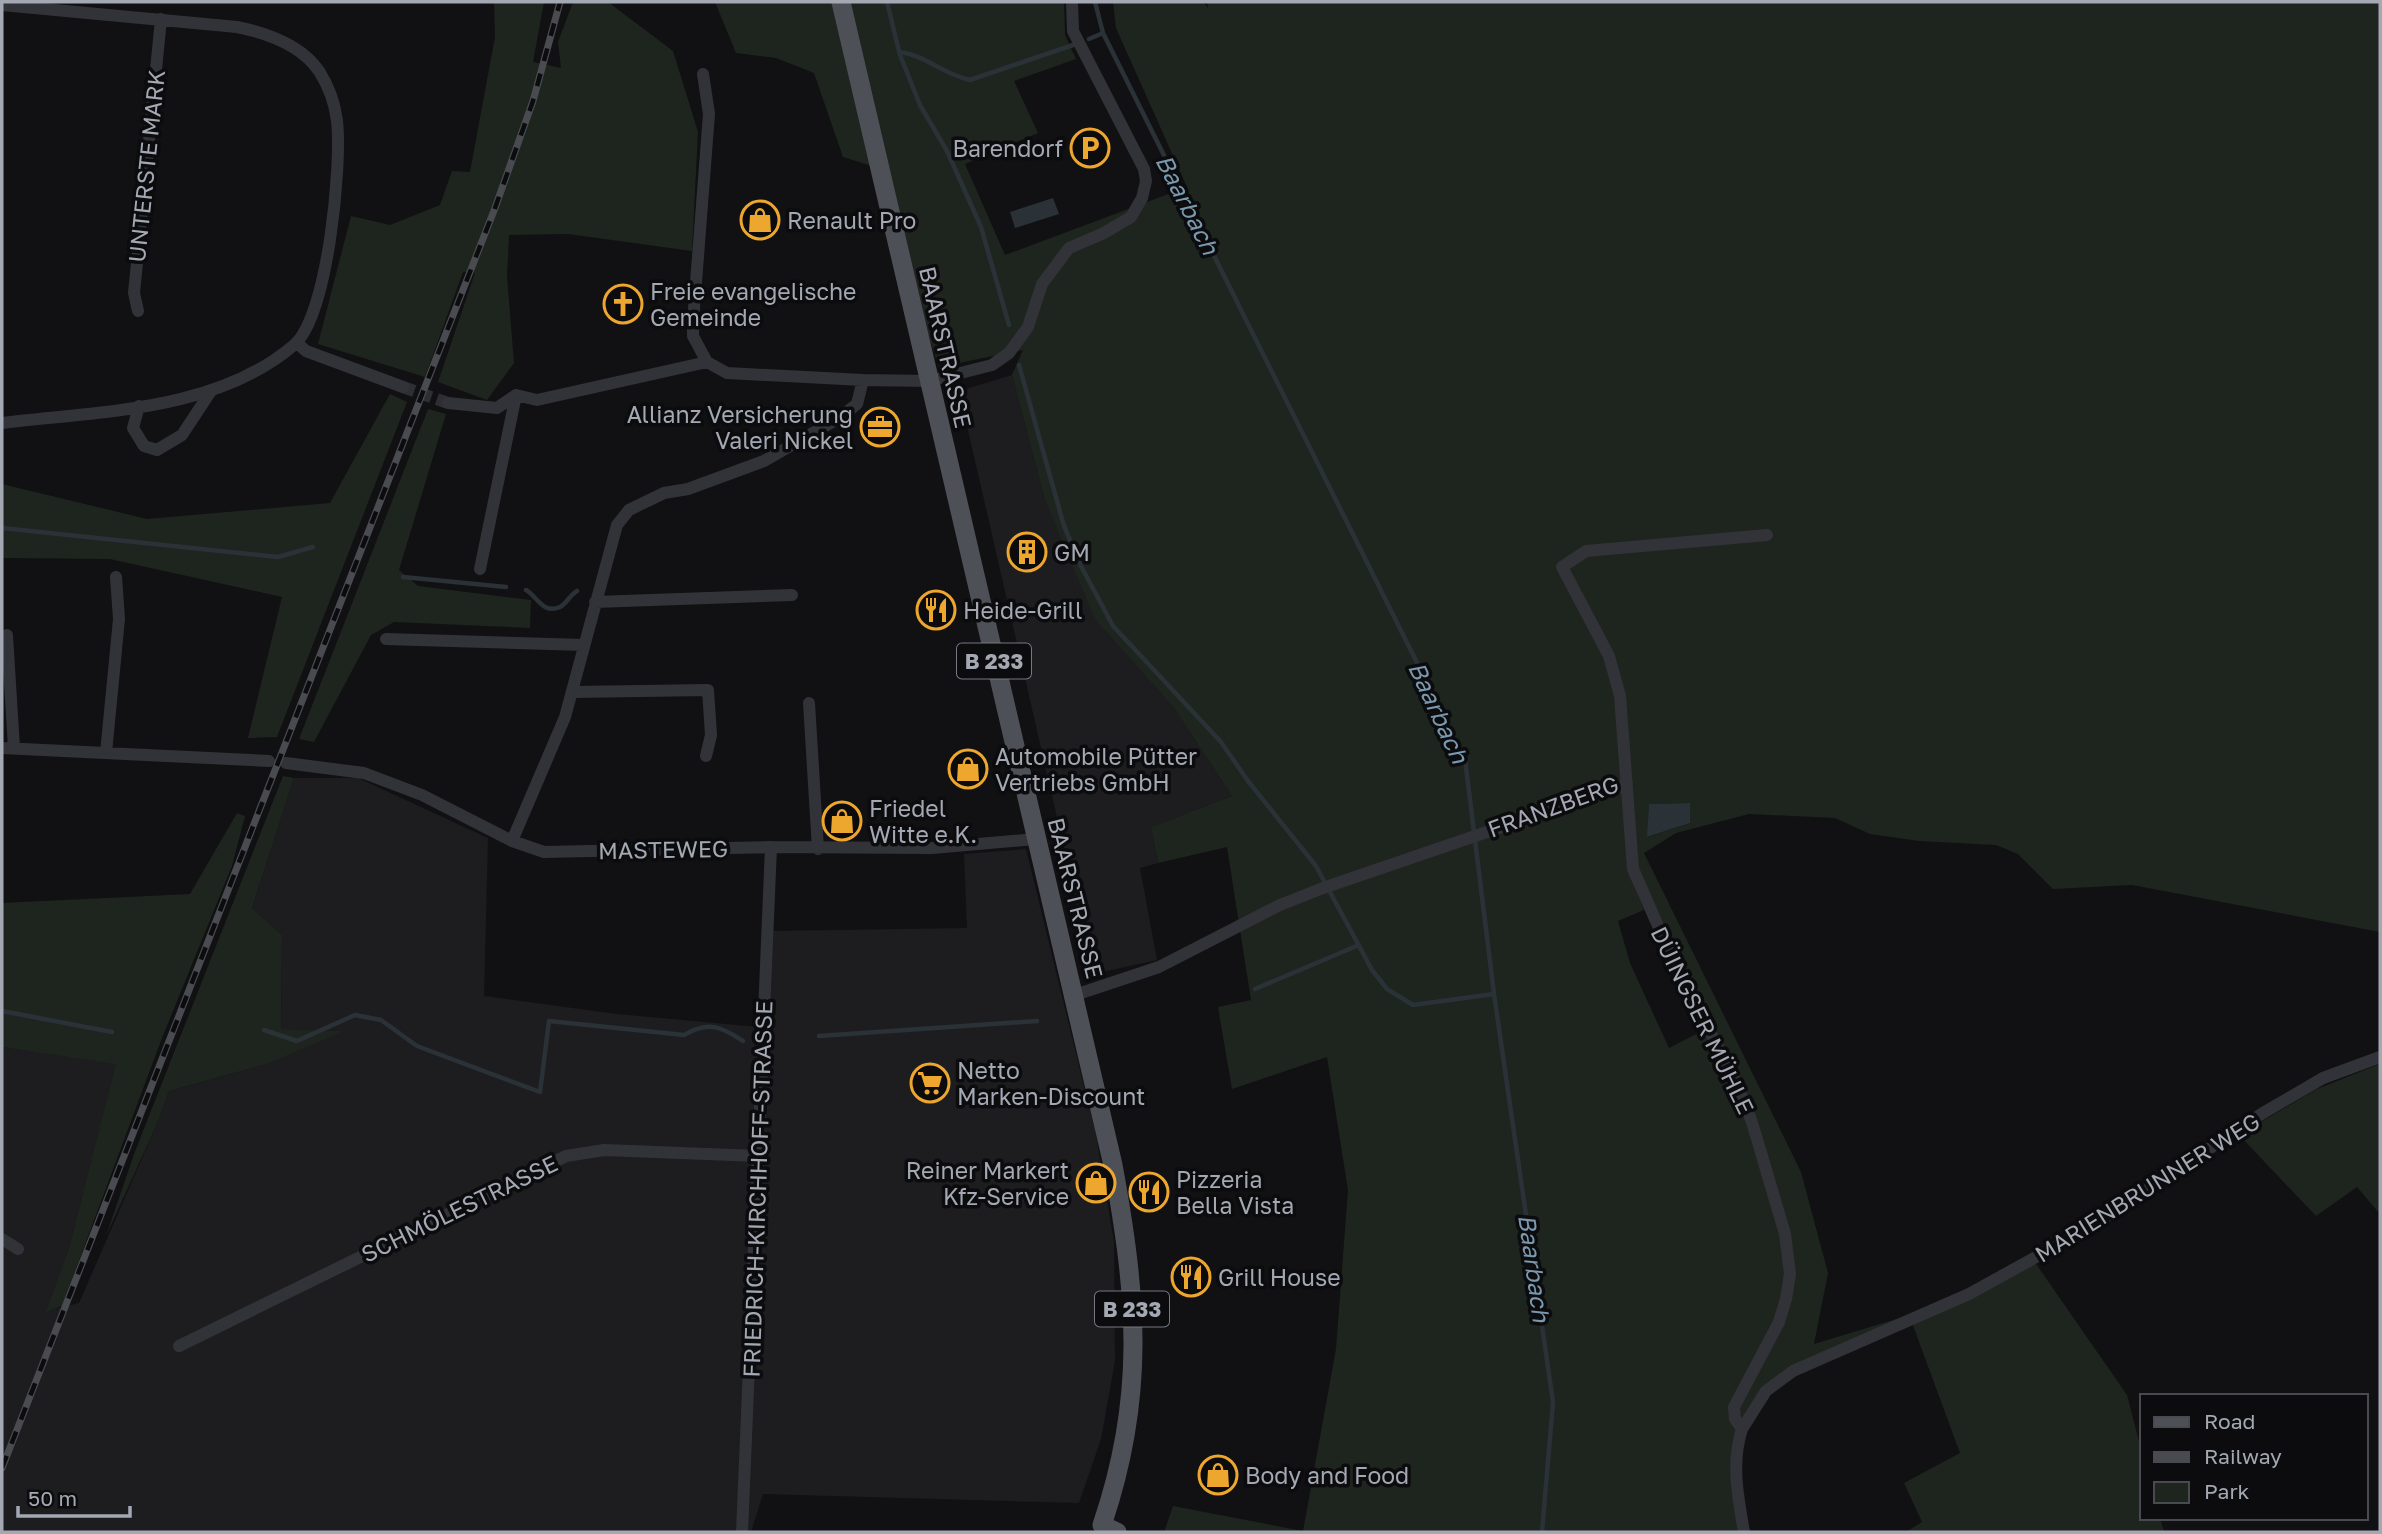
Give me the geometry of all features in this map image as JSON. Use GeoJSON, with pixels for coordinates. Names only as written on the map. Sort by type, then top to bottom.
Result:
{"type":"FeatureCollection","features":[{"type":"Feature","properties":{"kind":"main road","name":"BAARSTRASSE"},"geometry":{"type":"LineString","coordinates":[[841,2],[1036,839],[1075,995],[1126,1235],[1134,1356],[1131,1412],[1109,1529]]}},
{"type":"Feature","properties":{"kind":"street"},"geometry":{"type":"LineString","coordinates":[[703,74],[709,114],[692,321],[693,336],[707,362],[727,373],[929,381],[975,372],[992,365],[1009,353],[1028,327],[1042,285],[1069,247],[1104,233],[1131,217],[1142,198],[1146,181],[1141,161],[1073,31],[1072,2]]}},
{"type":"Feature","properties":{"kind":"street"},"geometry":{"type":"LineString","coordinates":[[2,5],[237,27],[275,38],[294,47],[310,62],[327,85],[337,120],[332,220],[325,272],[314,313],[297,343],[257,370],[211,391],[139,406],[2,423]]}},
{"type":"Feature","properties":{"kind":"street","name":"UNTERSTE MARK"},"geometry":{"type":"LineString","coordinates":[[138,312],[134,293],[161,19]]}},
{"type":"Feature","properties":{"kind":"street"},"geometry":{"type":"LineString","coordinates":[[297,343],[306,351],[403,387]]}},
{"type":"Feature","properties":{"kind":"street"},"geometry":{"type":"LineString","coordinates":[[449,403],[497,408],[516,395],[537,400],[707,362]]}},
{"type":"Feature","properties":{"kind":"street"},"geometry":{"type":"LineString","coordinates":[[512,841],[573,692],[617,525],[629,510],[664,493],[688,489],[764,461],[839,418],[857,404],[863,380]]}},
{"type":"Feature","properties":{"kind":"street"},"geometry":{"type":"LineString","coordinates":[[139,406],[134,428],[144,446],[157,450],[182,435],[211,391]]}},
{"type":"Feature","properties":{"kind":"street"},"geometry":{"type":"LineString","coordinates":[[480,569],[516,395]]}},
{"type":"Feature","properties":{"kind":"street","name":"FRANZBERG"},"geometry":{"type":"LineString","coordinates":[[1075,995],[1159,967],[1280,905],[1336,883],[1627,784],[1619,696],[1609,656],[1562,567],[1586,551],[1767,536]]}},
{"type":"Feature","properties":{"kind":"street"},"geometry":{"type":"LineString","coordinates":[[106,752],[119,619],[117,578]]}},
{"type":"Feature","properties":{"kind":"street"},"geometry":{"type":"LineString","coordinates":[[595,601],[792,595]]}},
{"type":"Feature","properties":{"kind":"street"},"geometry":{"type":"LineString","coordinates":[[7,635],[8,748],[269,761]]}},
{"type":"Feature","properties":{"kind":"street"},"geometry":{"type":"LineString","coordinates":[[386,639],[584,645]]}},
{"type":"Feature","properties":{"kind":"street"},"geometry":{"type":"LineString","coordinates":[[573,692],[708,690],[711,735],[706,756]]}},
{"type":"Feature","properties":{"kind":"street"},"geometry":{"type":"LineString","coordinates":[[809,703],[818,849]]}},
{"type":"Feature","properties":{"kind":"street","name":"MASTEWEG"},"geometry":{"type":"LineString","coordinates":[[286,763],[364,773],[422,795],[512,841],[544,852],[771,847],[932,848],[1036,839]]}},
{"type":"Feature","properties":{"kind":"street","name":"DÜINGSER MÜHLE"},"geometry":{"type":"LineString","coordinates":[[1627,784],[1633,869],[1671,955],[1737,1084],[1752,1122],[1785,1234],[1790,1274],[1786,1299],[1779,1322],[1734,1407],[1735,1419],[1742,1429],[1736,1448],[1737,1491],[1744,1532]]}},
{"type":"Feature","properties":{"kind":"street","name":"FRIEDRICH-KIRCHHOFF-STRASSE"},"geometry":{"type":"LineString","coordinates":[[742,1532],[771,847]]}},
{"type":"Feature","properties":{"kind":"street","name":"MARIENBRUNNER WEG"},"geometry":{"type":"LineString","coordinates":[[1742,1429],[1766,1391],[1793,1371],[1969,1294],[2094,1225],[2263,1113],[2323,1077],[2380,1057]]}},
{"type":"Feature","properties":{"kind":"street","name":"SCHMÖLESTRASSE"},"geometry":{"type":"LineString","coordinates":[[179,1346],[566,1156],[604,1150],[758,1156]]}},
{"type":"Feature","properties":{"kind":"street"},"geometry":{"type":"LineString","coordinates":[[2,1239],[18,1249]]}},
{"type":"Feature","properties":{"kind":"shaded area"},"geometry":{"type":"Polygon","coordinates":[[[1053,198],[1059,214],[1015,228],[1010,212],[1053,198]]]}},
{"type":"Feature","properties":{"kind":"shaded area"},"geometry":{"type":"Polygon","coordinates":[[[1012,375],[1044,497],[1171,704],[1232,796],[1151,827],[1158,863],[1140,868],[1157,960],[1093,974],[959,391],[1012,375]]]}},
{"type":"Feature","properties":{"kind":"shaded area"},"geometry":{"type":"Polygon","coordinates":[[[294,778],[358,778],[488,838],[484,996],[617,1014],[769,1028],[772,931],[967,928],[964,854],[1026,849],[1096,1135],[1114,1242],[1115,1361],[1101,1439],[1079,1503],[763,1494],[751,1532],[2,1532],[2,1047],[117,1063],[70,1245],[47,1311],[79,1303],[169,1091],[270,1063],[341,1031],[281,1029],[282,935],[252,908],[294,778]]]}},
{"type":"Feature","properties":{"kind":"shaded area"},"geometry":{"type":"Polygon","coordinates":[[[1690,803],[1690,823],[1647,837],[1649,804],[1690,803]]]}},
{"type":"Feature","properties":{"kind":"green space"},"geometry":{"type":"Polygon","coordinates":[[[494,2],[544,2],[533,62],[561,68],[558,42],[573,2],[608,2],[673,51],[698,132],[692,251],[568,234],[509,235],[507,276],[514,363],[487,400],[438,382],[475,273],[463,272],[425,377],[318,344],[351,216],[390,225],[440,205],[452,171],[470,172],[495,37],[494,2]]]}},
{"type":"Feature","properties":{"kind":"green space"},"geometry":{"type":"Polygon","coordinates":[[[715,2],[1064,2],[1065,35],[1076,59],[1014,81],[1038,133],[965,164],[1005,255],[1187,187],[1116,28],[1113,2],[1203,2],[1208,8],[1207,2],[2380,2],[2380,932],[2132,885],[2053,889],[2018,854],[1996,845],[1919,841],[1870,834],[1835,818],[1749,814],[1676,833],[1644,853],[1801,1172],[1828,1273],[1814,1344],[1913,1314],[1793,1366],[1762,1387],[1742,1423],[1738,1405],[1783,1321],[1794,1270],[1788,1230],[1758,1121],[1636,865],[1627,733],[1622,734],[1629,872],[1644,910],[1618,921],[1630,963],[1669,1048],[1706,1029],[1747,1122],[1752,1122],[1782,1221],[1786,1246],[1786,1296],[1779,1321],[1734,1407],[1735,1419],[1742,1429],[1736,1467],[1744,1532],[1164,1532],[1173,1506],[1303,1531],[1336,1349],[1348,1190],[1327,1057],[1232,1089],[1218,1007],[1251,1000],[1227,847],[1158,863],[1151,827],[1232,796],[1171,704],[1095,619],[1044,497],[1012,375],[1023,350],[939,367],[872,166],[843,157],[814,73],[776,58],[736,53],[715,2]],[[1689,803],[1649,804],[1648,837],[1690,823],[1689,803]]]}},
{"type":"Feature","properties":{"kind":"green space"},"geometry":{"type":"Polygon","coordinates":[[[390,394],[407,402],[277,737],[248,738],[282,597],[110,559],[2,558],[2,484],[147,519],[330,503],[390,394]]]}},
{"type":"Feature","properties":{"kind":"green space"},"geometry":{"type":"Polygon","coordinates":[[[428,409],[446,414],[399,570],[418,586],[531,600],[530,628],[394,622],[371,635],[314,742],[299,739],[428,409]]]}},
{"type":"Feature","properties":{"kind":"green space"},"geometry":{"type":"Polygon","coordinates":[[[283,776],[294,778],[252,908],[282,935],[281,1029],[343,1031],[270,1063],[169,1091],[157,1124],[106,1236],[134,1154],[283,776]]]}},
{"type":"Feature","properties":{"kind":"green space"},"geometry":{"type":"Polygon","coordinates":[[[237,813],[245,816],[232,866],[162,1038],[62,1306],[46,1312],[70,1245],[116,1064],[2,1047],[2,903],[190,894],[237,813]]]}},
{"type":"Feature","properties":{"kind":"green space"},"geometry":{"type":"Polygon","coordinates":[[[2380,1064],[2380,1214],[2357,1187],[2316,1216],[2239,1135],[2317,1089],[2380,1064]]]}},
{"type":"Feature","properties":{"kind":"green space"},"geometry":{"type":"Polygon","coordinates":[[[2034,1261],[2127,1395],[2140,1445],[2140,1520],[2161,1520],[2164,1532],[1906,1532],[1922,1522],[1904,1483],[1960,1453],[1911,1320],[2034,1261]]]}},
{"type":"Feature","properties":{"kind":"waterway"},"geometry":{"type":"LineString","coordinates":[[887,2],[900,55],[920,105],[947,151],[981,227],[1009,325]]}},
{"type":"Feature","properties":{"kind":"waterway","name":"Baarbach"},"geometry":{"type":"LineString","coordinates":[[1095,2],[1103,33],[1465,759],[1494,994],[1553,1402],[1542,1532]]}},
{"type":"Feature","properties":{"kind":"waterway"},"geometry":{"type":"LineString","coordinates":[[1089,39],[1103,33]]}},
{"type":"Feature","properties":{"kind":"waterway"},"geometry":{"type":"LineString","coordinates":[[899,52],[918,57],[970,80],[1073,45]]}},
{"type":"Feature","properties":{"kind":"waterway"},"geometry":{"type":"LineString","coordinates":[[1019,365],[1064,526],[1081,566],[1113,626],[1221,742],[1248,781],[1316,866],[1372,970],[1387,989],[1413,1005],[1494,994]]}},
{"type":"Feature","properties":{"kind":"waterway"},"geometry":{"type":"LineString","coordinates":[[2,528],[278,557],[313,547]]}},
{"type":"Feature","properties":{"kind":"waterway"},"geometry":{"type":"LineString","coordinates":[[403,577],[506,587]]}},
{"type":"Feature","properties":{"kind":"waterway"},"geometry":{"type":"LineString","coordinates":[[526,590],[544,606],[554,609],[562,606],[577,591]]}},
{"type":"Feature","properties":{"kind":"waterway"},"geometry":{"type":"LineString","coordinates":[[1255,989],[1359,945]]}},
{"type":"Feature","properties":{"kind":"waterway"},"geometry":{"type":"LineString","coordinates":[[2,1011],[112,1032]]}},
{"type":"Feature","properties":{"kind":"waterway"},"geometry":{"type":"LineString","coordinates":[[264,1030],[297,1041],[355,1015],[381,1020],[417,1046],[540,1092],[549,1021],[684,1035],[700,1028],[714,1027],[743,1041]]}},
{"type":"Feature","properties":{"kind":"waterway"},"geometry":{"type":"LineString","coordinates":[[819,1036],[1037,1021]]}},
{"type":"Feature","properties":{"kind":"tunnel"},"geometry":{"type":"LineString","coordinates":[[403,387],[448,403]]}},
{"type":"Feature","properties":{"kind":"railway"},"geometry":{"type":"LineString","coordinates":[[2,1468],[495,208],[533,101],[560,2]]}},
{"type":"Feature","properties":{"kind":"place","name":"Barendorf"},"geometry":{"type":"Point","coordinates":[1090,148]}},
{"type":"Feature","properties":{"kind":"place","name":"Renault Pro"},"geometry":{"type":"Point","coordinates":[760,220]}},
{"type":"Feature","properties":{"kind":"place","name":"Freie evangelische Gemeinde"},"geometry":{"type":"Point","coordinates":[623,304]}},
{"type":"Feature","properties":{"kind":"place","name":"Allianz Versicherung Valeri Nickel"},"geometry":{"type":"Point","coordinates":[880,427]}},
{"type":"Feature","properties":{"kind":"place","name":"GM"},"geometry":{"type":"Point","coordinates":[1027,552]}},
{"type":"Feature","properties":{"kind":"place","name":"Heide-Grill"},"geometry":{"type":"Point","coordinates":[936,610]}},
{"type":"Feature","properties":{"kind":"place","name":"Automobile Pütter Vertriebs GmbH"},"geometry":{"type":"Point","coordinates":[968,769]}},
{"type":"Feature","properties":{"kind":"place","name":"Friedel Witte e.K."},"geometry":{"type":"Point","coordinates":[842,821]}},
{"type":"Feature","properties":{"kind":"place","name":"Netto Marken-Discount"},"geometry":{"type":"Point","coordinates":[930,1083]}},
{"type":"Feature","properties":{"kind":"place","name":"Reiner Markert Kfz-Service"},"geometry":{"type":"Point","coordinates":[1096,1183]}},
{"type":"Feature","properties":{"kind":"place","name":"Pizzeria Bella Vista"},"geometry":{"type":"Point","coordinates":[1149,1192]}},
{"type":"Feature","properties":{"kind":"place","name":"Grill House"},"geometry":{"type":"Point","coordinates":[1191,1277]}},
{"type":"Feature","properties":{"kind":"place","name":"Body and Food"},"geometry":{"type":"Point","coordinates":[1218,1475]}}]}
